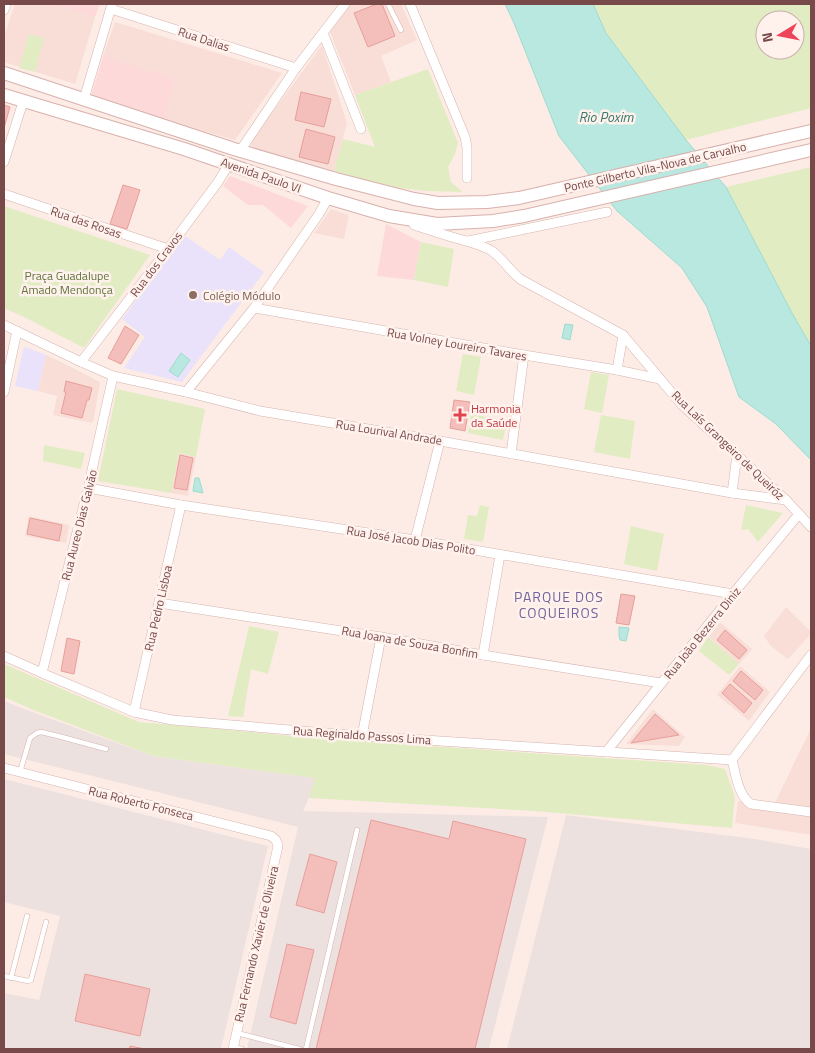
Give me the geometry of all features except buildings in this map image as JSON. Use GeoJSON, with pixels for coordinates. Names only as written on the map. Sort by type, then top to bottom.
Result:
{"type":"FeatureCollection","features":[{"type":"Feature","properties":{"kind":"main road","name":"Avenida Paulo VI"},"geometry":{"type":"LineString","coordinates":[[4,73],[240,151],[414,199],[438,203],[487,202],[519,198]]}},
{"type":"Feature","properties":{"kind":"main road","name":"Avenida Paulo VI"},"geometry":{"type":"LineString","coordinates":[[4,95],[184,149],[328,198],[389,216],[437,224],[493,221],[524,216]]}},
{"type":"Feature","properties":{"kind":"main road","name":"Ponte Gilberto Vila-Nova de Carvalho"},"geometry":{"type":"LineString","coordinates":[[519,198],[811,131]]}},
{"type":"Feature","properties":{"kind":"main road","name":"Ponte Gilberto Vila-Nova de Carvalho"},"geometry":{"type":"LineString","coordinates":[[524,216],[811,150]]}},
{"type":"Feature","properties":{"kind":"street"},"geometry":{"type":"LineString","coordinates":[[4,10],[6,4]]}},
{"type":"Feature","properties":{"kind":"street"},"geometry":{"type":"LineString","coordinates":[[240,151],[296,68],[345,4]]}},
{"type":"Feature","properties":{"kind":"street"},"geometry":{"type":"LineString","coordinates":[[410,4],[465,138],[467,147],[467,178]]}},
{"type":"Feature","properties":{"kind":"street"},"geometry":{"type":"LineString","coordinates":[[84,99],[111,7]]}},
{"type":"Feature","properties":{"kind":"street","name":"Rua Dalias"},"geometry":{"type":"LineString","coordinates":[[111,7],[296,68]]}},
{"type":"Feature","properties":{"kind":"street"},"geometry":{"type":"LineString","coordinates":[[323,33],[361,129]]}},
{"type":"Feature","properties":{"kind":"street"},"geometry":{"type":"LineString","coordinates":[[4,162],[24,102]]}},
{"type":"Feature","properties":{"kind":"street","name":"Rua dos Cravos"},"geometry":{"type":"LineString","coordinates":[[81,362],[168,250],[229,164]]}},
{"type":"Feature","properties":{"kind":"street","name":"Rua das Rosas"},"geometry":{"type":"LineString","coordinates":[[4,194],[168,250]]}},
{"type":"Feature","properties":{"kind":"street"},"geometry":{"type":"LineString","coordinates":[[186,392],[254,308],[328,198]]}},
{"type":"Feature","properties":{"kind":"street"},"geometry":{"type":"LineString","coordinates":[[466,241],[607,212]]}},
{"type":"Feature","properties":{"kind":"street","name":"Rua Laís Grangeiro de Queiróz"},"geometry":{"type":"LineString","coordinates":[[389,216],[483,246],[497,255],[513,274],[520,279],[623,335],[682,405],[786,500],[811,528]]}},
{"type":"Feature","properties":{"kind":"street","name":"Rua Volney Loureiro Tavares"},"geometry":{"type":"LineString","coordinates":[[254,308],[660,379]]}},
{"type":"Feature","properties":{"kind":"street","name":"Rua Lourival Andrade"},"geometry":{"type":"LineString","coordinates":[[4,325],[113,376],[260,411],[440,440],[732,493],[786,500]]}},
{"type":"Feature","properties":{"kind":"street"},"geometry":{"type":"LineString","coordinates":[[4,392],[17,331]]}},
{"type":"Feature","properties":{"kind":"street"},"geometry":{"type":"LineString","coordinates":[[617,370],[623,335]]}},
{"type":"Feature","properties":{"kind":"street"},"geometry":{"type":"LineString","coordinates":[[511,454],[524,355]]}},
{"type":"Feature","properties":{"kind":"street","name":"Rua Aureo Dias Galvão"},"geometry":{"type":"LineString","coordinates":[[42,673],[88,488],[113,376]]}},
{"type":"Feature","properties":{"kind":"street"},"geometry":{"type":"LineString","coordinates":[[415,540],[440,440]]}},
{"type":"Feature","properties":{"kind":"street"},"geometry":{"type":"LineString","coordinates":[[732,493],[737,456]]}},
{"type":"Feature","properties":{"kind":"street","name":"Rua José Jacob Dias Polito"},"geometry":{"type":"LineString","coordinates":[[88,488],[181,505],[415,540],[733,594]]}},
{"type":"Feature","properties":{"kind":"street","name":"Rua Pedro Lisboa"},"geometry":{"type":"LineString","coordinates":[[134,712],[181,505]]}},
{"type":"Feature","properties":{"kind":"street","name":"Rua João Bezerra Diniz"},"geometry":{"type":"LineString","coordinates":[[606,752],[799,514]]}},
{"type":"Feature","properties":{"kind":"street"},"geometry":{"type":"LineString","coordinates":[[483,655],[500,555]]}},
{"type":"Feature","properties":{"kind":"street","name":"Rua Joana de Souza Bonfim"},"geometry":{"type":"LineString","coordinates":[[159,603],[661,683]]}},
{"type":"Feature","properties":{"kind":"street"},"geometry":{"type":"LineString","coordinates":[[362,736],[381,637]]}},
{"type":"Feature","properties":{"kind":"street"},"geometry":{"type":"LineString","coordinates":[[811,655],[732,760],[742,794],[745,800],[751,804],[811,812]]}},
{"type":"Feature","properties":{"kind":"street","name":"Rua Reginaldo Passos Lima"},"geometry":{"type":"LineString","coordinates":[[4,656],[134,712],[172,720],[362,736],[732,760]]}},
{"type":"Feature","properties":{"kind":"street","name":"Rua Roberto Fonseca"},"geometry":{"type":"LineString","coordinates":[[4,768],[271,836],[276,840]]}},
{"type":"Feature","properties":{"kind":"street","name":"Rua Fernando Xavier de Oliveira"},"geometry":{"type":"LineString","coordinates":[[236,1049],[237,1033],[278,846],[276,840]]}},
{"type":"Feature","properties":{"kind":"lane"},"geometry":{"type":"LineString","coordinates":[[388,4],[401,30]]}},
{"type":"Feature","properties":{"kind":"lane"},"geometry":{"type":"LineString","coordinates":[[20,772],[30,738],[37,732],[106,749]]}},
{"type":"Feature","properties":{"kind":"lane"},"geometry":{"type":"LineString","coordinates":[[306,1049],[357,830]]}},
{"type":"Feature","properties":{"kind":"lane"},"geometry":{"type":"LineString","coordinates":[[11,978],[26,916]]}},
{"type":"Feature","properties":{"kind":"lane"},"geometry":{"type":"LineString","coordinates":[[4,976],[31,980],[46,922]]}},
{"type":"Feature","properties":{"kind":"lane"},"geometry":{"type":"LineString","coordinates":[[237,1033],[299,1049]]}},
{"type":"Feature","properties":{"kind":"shaded area"},"geometry":{"type":"Polygon","coordinates":[[[15,4],[57,4],[95,17],[75,84],[4,62],[4,36],[15,4]]]}},
{"type":"Feature","properties":{"kind":"shaded area"},"geometry":{"type":"Polygon","coordinates":[[[57,4],[100,4],[95,17],[57,4]]]}},
{"type":"Feature","properties":{"kind":"shaded area"},"geometry":{"type":"Polygon","coordinates":[[[351,4],[401,4],[417,40],[381,56],[391,82],[355,95],[330,32],[351,4]]]}},
{"type":"Feature","properties":{"kind":"shaded area"},"geometry":{"type":"Polygon","coordinates":[[[115,22],[282,73],[235,140],[163,120],[103,56],[115,22]]]}},
{"type":"Feature","properties":{"kind":"shaded area"},"geometry":{"type":"Polygon","coordinates":[[[322,45],[347,123],[334,171],[251,147],[252,140],[322,45]]]}},
{"type":"Feature","properties":{"kind":"shaded area"},"geometry":{"type":"Polygon","coordinates":[[[103,56],[175,79],[163,120],[91,96],[103,56]]]}},
{"type":"Feature","properties":{"kind":"shaded area"},"geometry":{"type":"Polygon","coordinates":[[[230,176],[308,206],[291,228],[263,205],[248,205],[223,186],[230,176]]]}},
{"type":"Feature","properties":{"kind":"shaded area"},"geometry":{"type":"Polygon","coordinates":[[[331,209],[349,215],[344,239],[314,233],[331,209]]]}},
{"type":"Feature","properties":{"kind":"shaded area"},"geometry":{"type":"Polygon","coordinates":[[[386,224],[421,242],[414,280],[377,276],[386,224]]]}},
{"type":"Feature","properties":{"kind":"shaded area","name":"Colégio Módulo"},"geometry":{"type":"Polygon","coordinates":[[[185,236],[220,260],[229,247],[264,272],[182,382],[124,368],[145,337],[122,319],[185,236]]]}},
{"type":"Feature","properties":{"kind":"shaded area"},"geometry":{"type":"Polygon","coordinates":[[[25,347],[46,355],[38,391],[15,386],[25,347]]]}},
{"type":"Feature","properties":{"kind":"shaded area"},"geometry":{"type":"Polygon","coordinates":[[[46,355],[100,382],[93,423],[53,415],[57,396],[38,391],[46,355]]]}},
{"type":"Feature","properties":{"kind":"shaded area"},"geometry":{"type":"Polygon","coordinates":[[[179,453],[196,457],[188,496],[171,493],[179,453]]]}},
{"type":"Feature","properties":{"kind":"shaded area"},"geometry":{"type":"Polygon","coordinates":[[[29,516],[69,525],[66,543],[25,536],[29,516]]]}},
{"type":"Feature","properties":{"kind":"shaded area"},"geometry":{"type":"Polygon","coordinates":[[[786,607],[811,632],[788,659],[771,646],[764,636],[786,607]]]}},
{"type":"Feature","properties":{"kind":"shaded area"},"geometry":{"type":"Polygon","coordinates":[[[720,622],[752,649],[739,664],[709,637],[720,622]]]}},
{"type":"Feature","properties":{"kind":"shaded area"},"geometry":{"type":"Polygon","coordinates":[[[740,666],[770,692],[749,721],[717,695],[740,666]]]}},
{"type":"Feature","properties":{"kind":"shaded area"},"geometry":{"type":"Polygon","coordinates":[[[4,701],[153,756],[316,778],[303,811],[548,817],[489,1049],[247,1049],[298,827],[4,754],[4,701]]]}},
{"type":"Feature","properties":{"kind":"shaded area"},"geometry":{"type":"Polygon","coordinates":[[[653,709],[685,737],[679,746],[626,744],[653,709]]]}},
{"type":"Feature","properties":{"kind":"shaded area"},"geometry":{"type":"Polygon","coordinates":[[[811,728],[811,835],[735,823],[738,801],[773,807],[811,728]]]}},
{"type":"Feature","properties":{"kind":"shaded area"},"geometry":{"type":"Polygon","coordinates":[[[4,779],[268,846],[221,1049],[4,1049],[4,993],[39,1000],[60,916],[4,902],[4,779]]]}},
{"type":"Feature","properties":{"kind":"shaded area"},"geometry":{"type":"Polygon","coordinates":[[[566,815],[755,839],[811,849],[811,1049],[507,1049],[566,815]]]}},
{"type":"Feature","properties":{"kind":"green space"},"geometry":{"type":"Polygon","coordinates":[[[593,4],[811,4],[811,108],[686,140],[606,32],[593,4]]]}},
{"type":"Feature","properties":{"kind":"green space"},"geometry":{"type":"Polygon","coordinates":[[[29,34],[44,38],[35,72],[19,68],[29,34]]]}},
{"type":"Feature","properties":{"kind":"green space"},"geometry":{"type":"Polygon","coordinates":[[[428,69],[458,143],[448,167],[451,182],[463,192],[390,187],[334,171],[343,139],[375,147],[355,95],[428,69]]]}},
{"type":"Feature","properties":{"kind":"green space"},"geometry":{"type":"Polygon","coordinates":[[[811,167],[811,346],[726,187],[811,167]]]}},
{"type":"Feature","properties":{"kind":"green space","name":"Praça Guadalupe Amado Mendonça"},"geometry":{"type":"Polygon","coordinates":[[[4,206],[150,255],[84,348],[4,308],[4,206]]]}},
{"type":"Feature","properties":{"kind":"green space"},"geometry":{"type":"Polygon","coordinates":[[[421,242],[454,249],[448,287],[414,280],[421,242]]]}},
{"type":"Feature","properties":{"kind":"green space"},"geometry":{"type":"Polygon","coordinates":[[[463,354],[481,357],[474,395],[456,391],[463,354]]]}},
{"type":"Feature","properties":{"kind":"green space"},"geometry":{"type":"Polygon","coordinates":[[[591,372],[609,375],[602,413],[584,409],[591,372]]]}},
{"type":"Feature","properties":{"kind":"green space"},"geometry":{"type":"Polygon","coordinates":[[[117,389],[205,409],[196,457],[179,453],[171,493],[98,481],[117,389]]]}},
{"type":"Feature","properties":{"kind":"green space"},"geometry":{"type":"Polygon","coordinates":[[[471,414],[507,421],[503,440],[468,433],[471,414]]]}},
{"type":"Feature","properties":{"kind":"green space"},"geometry":{"type":"Polygon","coordinates":[[[601,415],[635,421],[630,459],[594,452],[601,415]]]}},
{"type":"Feature","properties":{"kind":"green space"},"geometry":{"type":"Polygon","coordinates":[[[44,445],[85,453],[81,469],[43,461],[44,445]]]}},
{"type":"Feature","properties":{"kind":"green space"},"geometry":{"type":"Polygon","coordinates":[[[480,505],[489,507],[483,542],[464,539],[468,515],[477,516],[480,505]]]}},
{"type":"Feature","properties":{"kind":"green space"},"geometry":{"type":"Polygon","coordinates":[[[746,505],[783,513],[758,542],[748,529],[741,530],[746,505]]]}},
{"type":"Feature","properties":{"kind":"green space"},"geometry":{"type":"Polygon","coordinates":[[[631,526],[664,534],[657,571],[624,564],[631,526]]]}},
{"type":"Feature","properties":{"kind":"green space"},"geometry":{"type":"Polygon","coordinates":[[[249,626],[279,632],[268,674],[251,669],[243,717],[228,716],[249,626]]]}},
{"type":"Feature","properties":{"kind":"green space"},"geometry":{"type":"Polygon","coordinates":[[[708,637],[739,664],[729,675],[699,651],[708,637]]]}},
{"type":"Feature","properties":{"kind":"green space"},"geometry":{"type":"Polygon","coordinates":[[[4,664],[139,722],[327,739],[707,765],[725,769],[735,797],[732,828],[534,811],[309,798],[315,778],[153,756],[31,709],[4,697],[4,664]]]}},
{"type":"Feature","properties":{"kind":"water","name":"Rio Poxim"},"geometry":{"type":"Polygon","coordinates":[[[505,4],[593,4],[606,33],[686,140],[726,187],[811,346],[811,460],[776,424],[739,397],[707,307],[682,268],[617,211],[559,136],[505,4]]]}},
{"type":"Feature","properties":{"kind":"water"},"geometry":{"type":"Polygon","coordinates":[[[565,324],[573,325],[570,340],[562,338],[565,324]]]}},
{"type":"Feature","properties":{"kind":"water"},"geometry":{"type":"Polygon","coordinates":[[[181,353],[190,360],[178,377],[169,371],[181,353]]]}},
{"type":"Feature","properties":{"kind":"water"},"geometry":{"type":"Polygon","coordinates":[[[195,478],[199,478],[203,493],[193,491],[195,478]]]}},
{"type":"Feature","properties":{"kind":"water"},"geometry":{"type":"Polygon","coordinates":[[[619,627],[629,628],[626,641],[620,640],[619,627]]]}},
{"type":"Feature","properties":{"kind":"place","name":"Colégio Módulo"},"geometry":{"type":"Point","coordinates":[193,295]}},
{"type":"Feature","properties":{"kind":"place","name":"Harmonia da Saúde"},"geometry":{"type":"Point","coordinates":[460,415]}},
{"type":"Feature","properties":{"kind":"district","name":"PARQUE DOS COQUEIROS"},"geometry":{"type":"Point","coordinates":[559,604]}}]}
